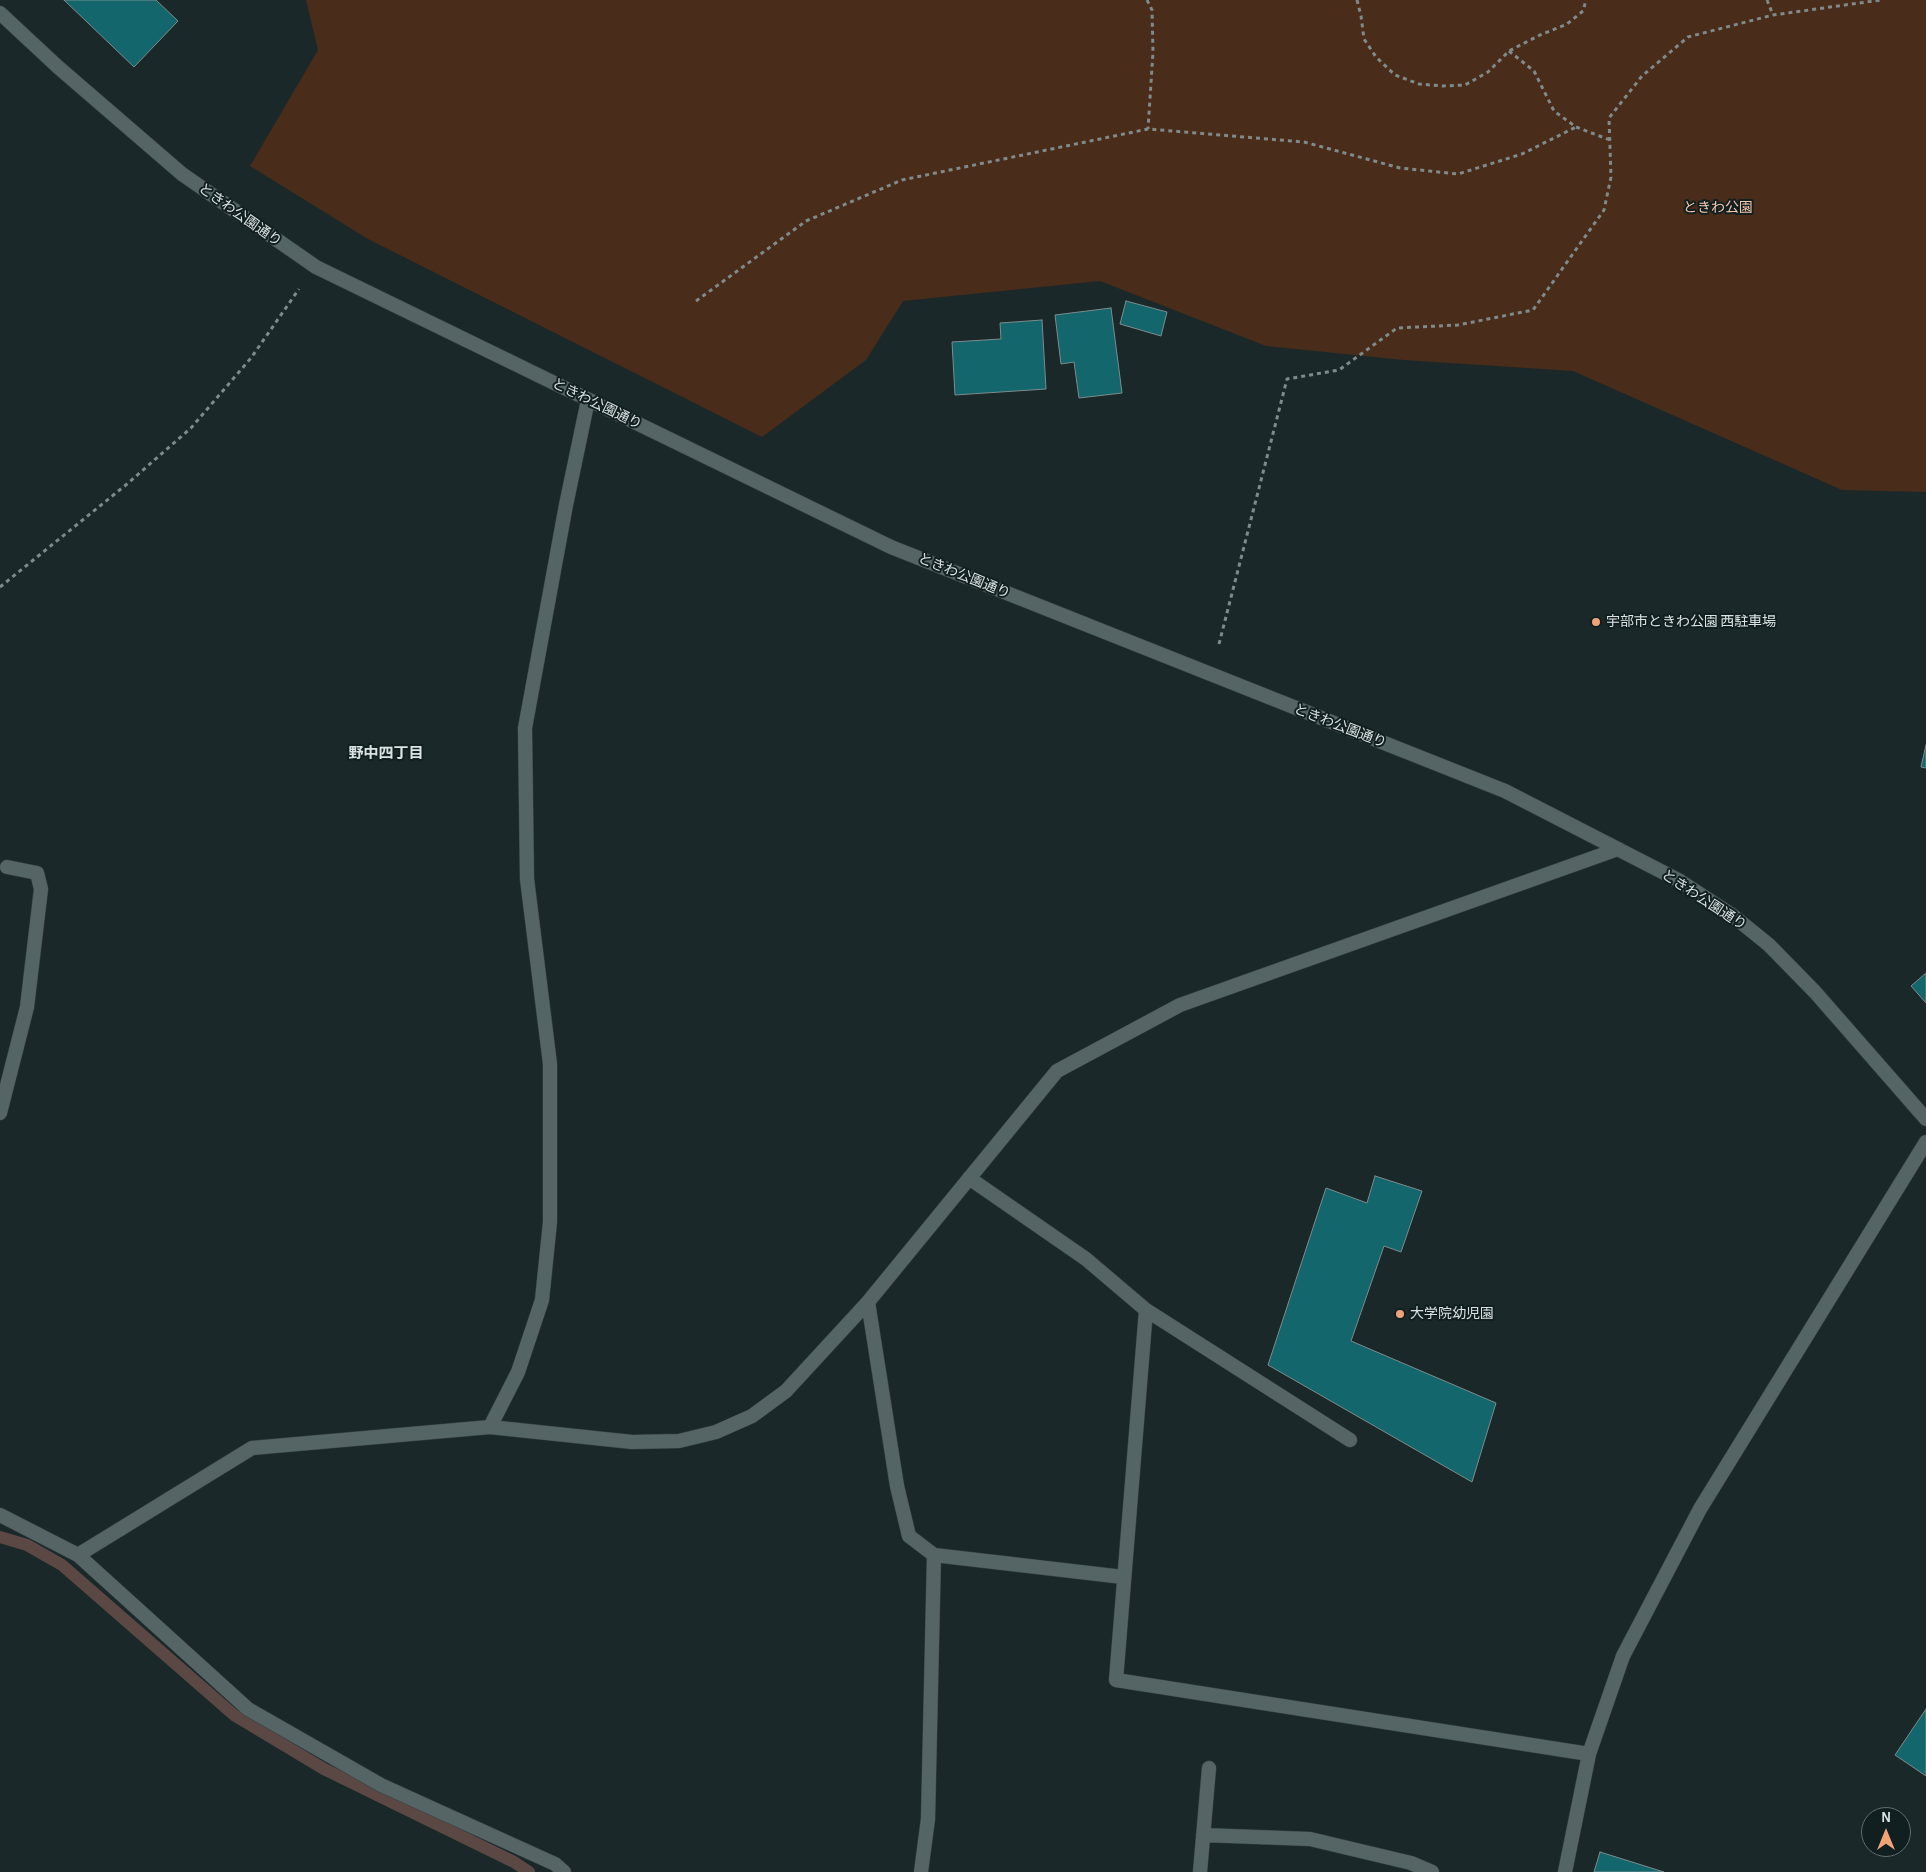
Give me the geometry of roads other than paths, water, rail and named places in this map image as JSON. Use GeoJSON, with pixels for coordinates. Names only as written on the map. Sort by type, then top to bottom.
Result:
{"type":"FeatureCollection","features":[{"type":"Feature","properties":{"kind":"street","name":"ときわ公園通り"},"geometry":{"type":"LineString","coordinates":[[0,13],[58,67],[182,174],[316,267],[890,547],[1505,790],[1688,886],[1732,915],[1769,945],[1815,992],[1926,1119]]}},
{"type":"Feature","properties":{"kind":"street"},"geometry":{"type":"LineString","coordinates":[[490,1427],[518,1372],[542,1300],[549,1232],[550,1064],[527,880],[525,728],[566,505],[588,400]]}},
{"type":"Feature","properties":{"kind":"street"},"geometry":{"type":"LineString","coordinates":[[78,1555],[252,1448],[490,1427],[632,1442],[679,1441],[716,1432],[752,1416],[786,1391],[868,1302],[1057,1071],[1180,1005],[1618,849]]}},
{"type":"Feature","properties":{"kind":"street"},"geometry":{"type":"LineString","coordinates":[[0,1113],[27,1007],[41,890],[37,873],[7,867]]}},
{"type":"Feature","properties":{"kind":"street"},"geometry":{"type":"LineString","coordinates":[[1565,1872],[1589,1754],[1623,1656],[1700,1509],[1926,1142]]}},
{"type":"Feature","properties":{"kind":"street"},"geometry":{"type":"LineString","coordinates":[[969,1178],[1086,1259],[1146,1310],[1350,1440]]}},
{"type":"Feature","properties":{"kind":"street"},"geometry":{"type":"LineString","coordinates":[[868,1302],[897,1486],[909,1536],[934,1555],[1124,1577]]}},
{"type":"Feature","properties":{"kind":"street"},"geometry":{"type":"LineString","coordinates":[[1146,1310],[1116,1680],[1589,1754]]}},
{"type":"Feature","properties":{"kind":"street"},"geometry":{"type":"LineString","coordinates":[[0,1515],[78,1555],[248,1710],[381,1785],[555,1864],[564,1872]]}},
{"type":"Feature","properties":{"kind":"street"},"geometry":{"type":"LineString","coordinates":[[921,1872],[928,1819],[934,1555]]}},
{"type":"Feature","properties":{"kind":"street"},"geometry":{"type":"LineString","coordinates":[[1200,1872],[1209,1768]]}},
{"type":"Feature","properties":{"kind":"street"},"geometry":{"type":"LineString","coordinates":[[1203,1835],[1310,1839],[1411,1863],[1432,1872]]}},
{"type":"Feature","properties":{"kind":"waterway"},"geometry":{"type":"LineString","coordinates":[[0,1537],[27,1545],[62,1565],[234,1715],[324,1769],[514,1862],[529,1872]]}},
{"type":"Feature","properties":{"kind":"place","name":"宇部市ときわ公園 西駐車場"},"geometry":{"type":"Point","coordinates":[1596,622]}},
{"type":"Feature","properties":{"kind":"place","name":"大学院幼児園"},"geometry":{"type":"Point","coordinates":[1400,1314]}},
{"type":"Feature","properties":{"kind":"district","name":"野中四丁目"},"geometry":{"type":"Point","coordinates":[386,753]}},
{"type":"Feature","properties":{"kind":"park label","name":"ときわ公園"},"geometry":{"type":"Point","coordinates":[1718,208]}}]}
